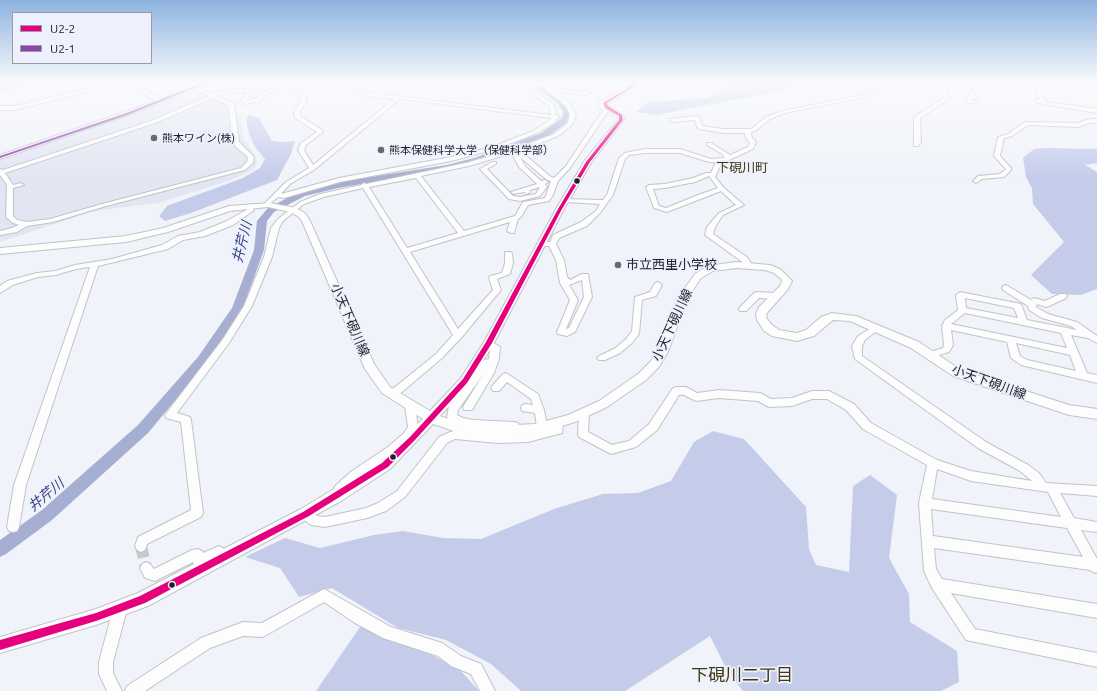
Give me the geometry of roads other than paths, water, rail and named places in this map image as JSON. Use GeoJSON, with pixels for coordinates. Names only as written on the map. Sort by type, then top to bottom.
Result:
{"type":"FeatureCollection","features":[{"type":"Feature","properties":{"kind":"main road"},"geometry":{"type":"LineString","coordinates":[[0,645],[120,609],[172,586],[244,544],[306,514],[336,497],[385,465],[465,381],[547,244],[565,200],[588,162],[621,118],[619,114]]}},
{"type":"Feature","properties":{"kind":"main road"},"geometry":{"type":"LineString","coordinates":[[0,251],[126,239],[165,230],[229,210],[252,206],[270,205],[292,209]]}},
{"type":"Feature","properties":{"kind":"main road","name":"小天下硯川線"},"geometry":{"type":"LineString","coordinates":[[292,209],[302,215],[306,221],[369,366],[382,385],[410,406],[431,418],[457,427],[494,431],[517,431],[558,424],[584,414],[603,404],[642,377],[654,365],[662,352],[682,300],[698,276],[710,268],[748,265],[767,267],[783,276],[787,281],[785,286],[761,314],[762,320],[768,328],[776,333],[797,337],[807,335],[825,319],[832,316],[852,318],[909,342],[953,371],[1069,410],[1097,414]]}},
{"type":"Feature","properties":{"kind":"street"},"geometry":{"type":"LineString","coordinates":[[0,157],[122,114]]}},
{"type":"Feature","properties":{"kind":"street"},"geometry":{"type":"LineString","coordinates":[[0,172],[53,158],[148,125],[172,114]]}},
{"type":"Feature","properties":{"kind":"street"},"geometry":{"type":"LineString","coordinates":[[0,233],[18,229],[26,224],[49,219],[135,194],[192,183],[238,171],[247,166],[251,161],[251,158],[238,146],[236,142],[232,114]]}},
{"type":"Feature","properties":{"kind":"street"},"geometry":{"type":"LineString","coordinates":[[297,114],[298,118],[320,130],[320,132],[308,139],[303,144],[301,150],[312,170]]}},
{"type":"Feature","properties":{"kind":"street"},"geometry":{"type":"LineString","coordinates":[[270,205],[276,195],[288,183],[312,170],[380,114]]}},
{"type":"Feature","properties":{"kind":"street"},"geometry":{"type":"LineString","coordinates":[[533,114],[556,117]]}},
{"type":"Feature","properties":{"kind":"street"},"geometry":{"type":"LineString","coordinates":[[518,152],[522,166],[544,187],[540,194],[534,197],[506,194],[484,169],[518,152],[558,134],[569,125],[573,114]]}},
{"type":"Feature","properties":{"kind":"street"},"geometry":{"type":"LineString","coordinates":[[516,195],[540,184],[554,180],[568,167],[603,114]]}},
{"type":"Feature","properties":{"kind":"street"},"geometry":{"type":"LineString","coordinates":[[672,120],[698,118],[700,127],[723,131],[748,132],[753,130],[768,118],[778,114]]}},
{"type":"Feature","properties":{"kind":"street"},"geometry":{"type":"LineString","coordinates":[[916,145],[918,142],[917,117],[921,114]]}},
{"type":"Feature","properties":{"kind":"street"},"geometry":{"type":"LineString","coordinates":[[276,195],[284,196],[334,181],[474,154],[535,132],[548,126],[556,117]]}},
{"type":"Feature","properties":{"kind":"street"},"geometry":{"type":"LineString","coordinates":[[976,181],[980,177],[1002,176],[1009,169],[997,156],[1001,137],[1010,135],[1027,123],[1077,125],[1097,121]]}},
{"type":"Feature","properties":{"kind":"street"},"geometry":{"type":"LineString","coordinates":[[563,278],[569,283],[585,276],[588,297],[572,330],[567,332],[561,332],[574,300],[564,283],[563,278],[560,260],[547,244],[556,237],[584,224],[598,212],[613,186],[622,158],[627,154],[641,151],[680,151],[711,161],[719,162],[751,148],[753,142],[749,139],[748,132]]}},
{"type":"Feature","properties":{"kind":"street"},"geometry":{"type":"LineString","coordinates":[[508,144],[549,179],[554,180]]}},
{"type":"Feature","properties":{"kind":"street"},"geometry":{"type":"LineString","coordinates":[[709,144],[724,153],[729,158]]}},
{"type":"Feature","properties":{"kind":"street"},"geometry":{"type":"LineString","coordinates":[[141,546],[142,541],[197,513],[186,420],[170,416],[226,341],[248,306],[265,264],[275,228],[280,220],[292,209],[312,198],[364,185],[467,166],[518,152]]}},
{"type":"Feature","properties":{"kind":"street"},"geometry":{"type":"LineString","coordinates":[[719,162],[712,177],[722,189],[740,205],[721,214],[711,228],[709,235],[744,259],[748,265]]}},
{"type":"Feature","properties":{"kind":"street"},"geometry":{"type":"LineString","coordinates":[[0,172],[8,180],[10,188],[9,217],[11,220],[26,224]]}},
{"type":"Feature","properties":{"kind":"street"},"geometry":{"type":"LineString","coordinates":[[189,174],[192,183]]}},
{"type":"Feature","properties":{"kind":"street"},"geometry":{"type":"LineString","coordinates":[[713,175],[708,174],[695,180],[665,186],[648,187],[656,207],[667,210],[700,196],[722,189]]}},
{"type":"Feature","properties":{"kind":"street"},"geometry":{"type":"LineString","coordinates":[[417,175],[462,234]]}},
{"type":"Feature","properties":{"kind":"street"},"geometry":{"type":"LineString","coordinates":[[405,251],[518,217],[525,203],[547,200],[554,180]]}},
{"type":"Feature","properties":{"kind":"street"},"geometry":{"type":"LineString","coordinates":[[10,188],[21,185]]}},
{"type":"Feature","properties":{"kind":"street"},"geometry":{"type":"LineString","coordinates":[[364,185],[458,336]]}},
{"type":"Feature","properties":{"kind":"street"},"geometry":{"type":"LineString","coordinates":[[527,190],[540,194]]}},
{"type":"Feature","properties":{"kind":"street"},"geometry":{"type":"LineString","coordinates":[[0,198],[10,196]]}},
{"type":"Feature","properties":{"kind":"street"},"geometry":{"type":"LineString","coordinates":[[565,200],[605,202]]}},
{"type":"Feature","properties":{"kind":"street"},"geometry":{"type":"LineString","coordinates":[[10,208],[17,206]]}},
{"type":"Feature","properties":{"kind":"street"},"geometry":{"type":"LineString","coordinates":[[0,290],[10,284],[37,275],[56,273],[165,247],[181,238],[212,231],[240,217],[251,210],[252,206]]}},
{"type":"Feature","properties":{"kind":"street"},"geometry":{"type":"LineString","coordinates":[[511,231],[515,218]]}},
{"type":"Feature","properties":{"kind":"street"},"geometry":{"type":"LineString","coordinates":[[393,394],[417,376],[458,336],[497,290],[493,278],[506,274],[509,264],[508,254]]}},
{"type":"Feature","properties":{"kind":"street"},"geometry":{"type":"LineString","coordinates":[[13,527],[20,485],[95,264]]}},
{"type":"Feature","properties":{"kind":"street"},"geometry":{"type":"LineString","coordinates":[[602,358],[617,351],[629,341],[636,332],[638,299],[653,294],[658,285]]}},
{"type":"Feature","properties":{"kind":"street"},"geometry":{"type":"LineString","coordinates":[[1006,288],[1033,305],[1032,308],[1036,312],[1074,324],[1095,338]]}},
{"type":"Feature","properties":{"kind":"street"},"geometry":{"type":"LineString","coordinates":[[962,310],[960,295],[963,294],[1018,306],[1023,322]]}},
{"type":"Feature","properties":{"kind":"street"},"geometry":{"type":"LineString","coordinates":[[743,310],[756,295],[776,296]]}},
{"type":"Feature","properties":{"kind":"street"},"geometry":{"type":"LineString","coordinates":[[1033,305],[1034,301],[1046,304],[1063,296]]}},
{"type":"Feature","properties":{"kind":"street"},"geometry":{"type":"LineString","coordinates":[[962,310],[1095,338]]}},
{"type":"Feature","properties":{"kind":"street"},"geometry":{"type":"LineString","coordinates":[[946,326],[962,310]]}},
{"type":"Feature","properties":{"kind":"street"},"geometry":{"type":"LineString","coordinates":[[946,326],[1073,352]]}},
{"type":"Feature","properties":{"kind":"street"},"geometry":{"type":"LineString","coordinates":[[930,355],[946,350],[949,345],[946,326]]}},
{"type":"Feature","properties":{"kind":"street"},"geometry":{"type":"LineString","coordinates":[[876,328],[861,338],[858,346],[858,357],[982,445],[1024,468],[1035,476],[1047,487],[1096,567]]}},
{"type":"Feature","properties":{"kind":"street"},"geometry":{"type":"LineString","coordinates":[[1065,331],[1083,376]]}},
{"type":"Feature","properties":{"kind":"street"},"geometry":{"type":"LineString","coordinates":[[1011,340],[1016,358],[1024,363],[1097,378]]}},
{"type":"Feature","properties":{"kind":"street"},"geometry":{"type":"LineString","coordinates":[[468,407],[493,362],[495,347],[489,343]]}},
{"type":"Feature","properties":{"kind":"street"},"geometry":{"type":"LineString","coordinates":[[493,362],[487,362],[453,409],[452,417],[461,422],[473,424],[542,426],[535,397],[506,376],[496,388]]}},
{"type":"Feature","properties":{"kind":"street"},"geometry":{"type":"LineString","coordinates":[[584,414],[583,434],[611,450],[632,444],[653,427],[676,391],[686,391],[696,397],[720,394],[760,398],[769,403],[792,402],[812,395],[829,395],[850,407],[867,426],[933,463],[971,476],[1047,487],[1097,491]]}},
{"type":"Feature","properties":{"kind":"street"},"geometry":{"type":"LineString","coordinates":[[146,568],[149,574],[155,575],[192,556],[198,555],[199,562],[244,544],[338,490],[356,474],[392,450],[408,436],[413,427],[410,406]]}},
{"type":"Feature","properties":{"kind":"street"},"geometry":{"type":"LineString","coordinates":[[526,408],[539,410]]}},
{"type":"Feature","properties":{"kind":"street"},"geometry":{"type":"LineString","coordinates":[[306,514],[315,521],[325,522],[367,513],[382,507],[401,494],[443,440],[454,435],[498,439],[528,438],[558,430],[558,424]]}},
{"type":"Feature","properties":{"kind":"street"},"geometry":{"type":"LineString","coordinates":[[933,463],[925,503],[930,571],[971,635],[1097,660]]}},
{"type":"Feature","properties":{"kind":"street"},"geometry":{"type":"LineString","coordinates":[[925,503],[1097,527]]}},
{"type":"Feature","properties":{"kind":"street"},"geometry":{"type":"LineString","coordinates":[[928,541],[1096,567]]}},
{"type":"Feature","properties":{"kind":"street"},"geometry":{"type":"LineString","coordinates":[[938,584],[1097,611]]}},
{"type":"Feature","properties":{"kind":"street"},"geometry":{"type":"LineString","coordinates":[[132,691],[206,644],[242,629],[263,630],[324,595],[360,618],[388,633],[442,650],[456,661],[476,669],[488,691]]}},
{"type":"Feature","properties":{"kind":"street"},"geometry":{"type":"LineString","coordinates":[[115,691],[106,674],[106,662],[120,609]]}},
{"type":"Feature","properties":{"kind":"waterway","name":"井芹川"},"geometry":{"type":"LineString","coordinates":[[0,549],[47,515],[143,429],[202,360],[237,308],[259,250],[262,221],[271,210],[302,194],[338,185],[447,167],[477,160],[544,135],[566,119],[567,114]]}},
{"type":"Feature","properties":{"kind":"tunnel"},"geometry":{"type":"LineString","coordinates":[[141,546],[146,568]]}},
{"type":"Feature","properties":{"kind":"place","name":"熊本ワイン(株)"},"geometry":{"type":"Point","coordinates":[154,138]}},
{"type":"Feature","properties":{"kind":"place","name":"熊本保健科学大学（保健科学部）"},"geometry":{"type":"Point","coordinates":[381,150]}},
{"type":"Feature","properties":{"kind":"place","name":"市立西里小学校"},"geometry":{"type":"Point","coordinates":[618,265]}},
{"type":"Feature","properties":{"kind":"district","name":"下硯川町"},"geometry":{"type":"Point","coordinates":[742,168]}},
{"type":"Feature","properties":{"kind":"district","name":"下硯川二丁目"},"geometry":{"type":"Point","coordinates":[742,675]}}]}
